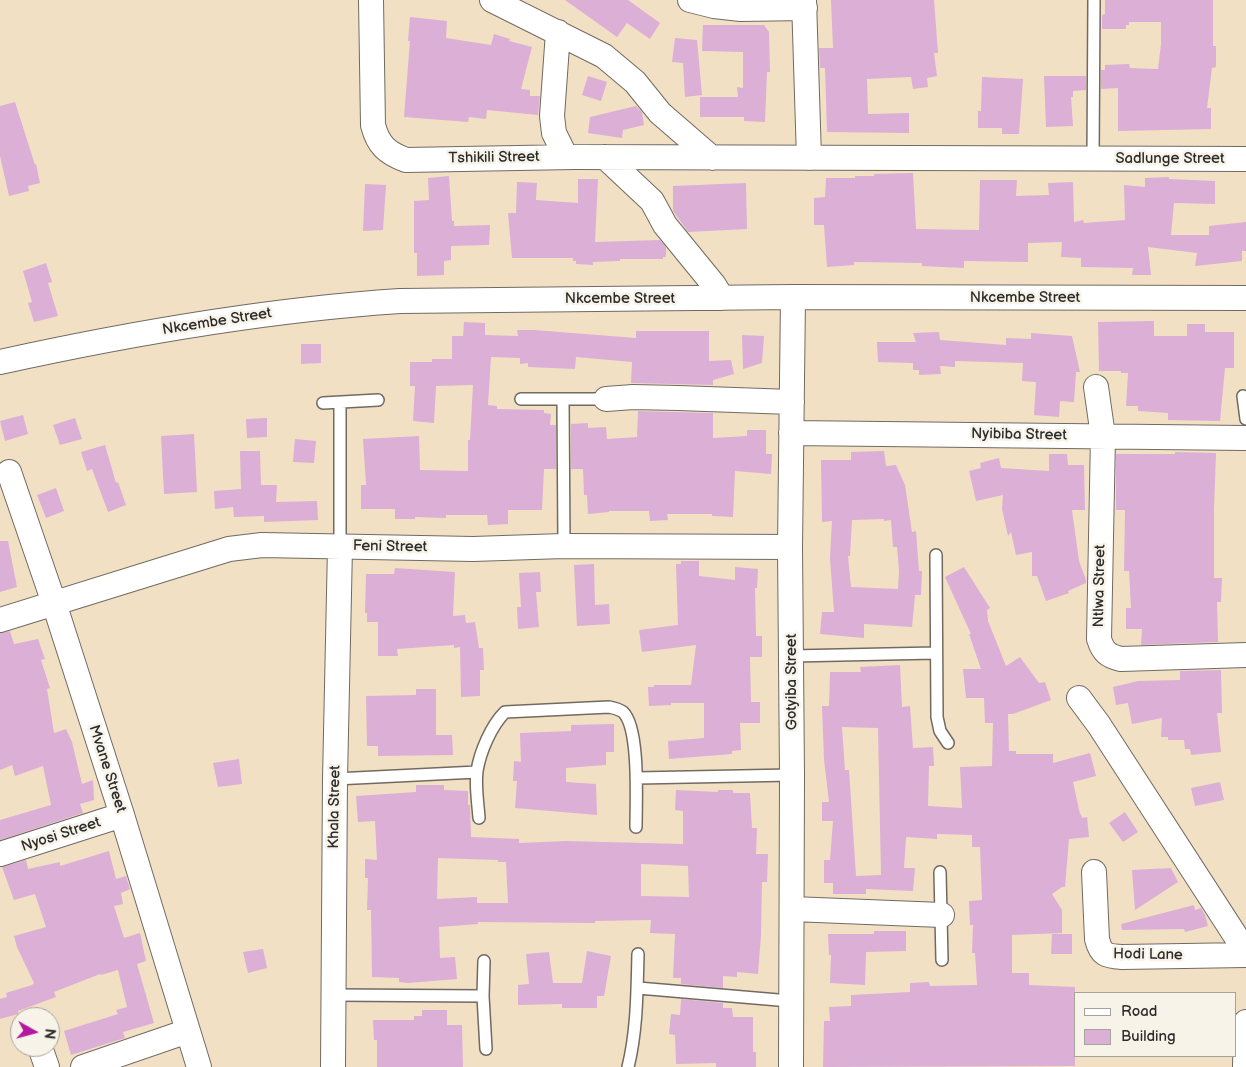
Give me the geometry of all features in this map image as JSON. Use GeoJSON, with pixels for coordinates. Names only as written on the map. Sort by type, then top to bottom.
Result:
{"type":"FeatureCollection","features":[{"type":"Feature","properties":{"kind":"street","name":"Tshikili Street"},"geometry":{"type":"LineString","coordinates":[[371,0],[373,125],[376,138],[392,154],[406,160],[605,157],[809,158]]}},
{"type":"Feature","properties":{"kind":"street"},"geometry":{"type":"LineString","coordinates":[[492,0],[604,56],[635,82],[660,114],[712,158]]}},
{"type":"Feature","properties":{"kind":"street"},"geometry":{"type":"LineString","coordinates":[[690,0],[714,6],[741,8],[804,4],[809,158]]}},
{"type":"Feature","properties":{"kind":"street"},"geometry":{"type":"LineString","coordinates":[[558,32],[552,116],[554,133],[566,158]]}},
{"type":"Feature","properties":{"kind":"street"},"geometry":{"type":"LineString","coordinates":[[605,157],[652,201],[665,225],[714,285],[722,298]]}},
{"type":"Feature","properties":{"kind":"street","name":"Sadlunge Street"},"geometry":{"type":"LineString","coordinates":[[809,158],[1246,159]]}},
{"type":"Feature","properties":{"kind":"street","name":"Nkcembe Street"},"geometry":{"type":"LineString","coordinates":[[0,362],[89,343],[209,322],[352,304],[400,301],[722,298],[1246,298]]}},
{"type":"Feature","properties":{"kind":"street","name":"Gotyiba Street"},"geometry":{"type":"LineString","coordinates":[[791,1067],[792,656],[790,547],[793,298]]}},
{"type":"Feature","properties":{"kind":"street","name":"Ntlwa Street"},"geometry":{"type":"LineString","coordinates":[[1096,387],[1103,436],[1099,639],[1103,650],[1110,657],[1121,659],[1246,655]]}},
{"type":"Feature","properties":{"kind":"street"},"geometry":{"type":"LineString","coordinates":[[606,399],[633,397],[792,402]]}},
{"type":"Feature","properties":{"kind":"street","name":"Nyibiba Street"},"geometry":{"type":"LineString","coordinates":[[791,433],[1246,438]]}},
{"type":"Feature","properties":{"kind":"street","name":"Mvane Street"},"geometry":{"type":"LineString","coordinates":[[9,472],[54,603],[122,815],[199,1067]]}},
{"type":"Feature","properties":{"kind":"street","name":"Feni Street"},"geometry":{"type":"LineString","coordinates":[[0,620],[230,549],[262,545],[473,549],[564,546],[790,547]]}},
{"type":"Feature","properties":{"kind":"street","name":"Khala Street"},"geometry":{"type":"LineString","coordinates":[[333,1067],[335,779],[340,547]]}},
{"type":"Feature","properties":{"kind":"street"},"geometry":{"type":"LineString","coordinates":[[1079,698],[1099,725],[1246,954]]}},
{"type":"Feature","properties":{"kind":"street","name":"Nyosi Street"},"geometry":{"type":"LineString","coordinates":[[0,854],[122,815]]}},
{"type":"Feature","properties":{"kind":"street","name":"Hodi Lane"},"geometry":{"type":"LineString","coordinates":[[1094,872],[1097,940],[1100,950],[1105,955],[1122,957],[1246,954]]}},
{"type":"Feature","properties":{"kind":"street"},"geometry":{"type":"LineString","coordinates":[[792,909],[942,915]]}},
{"type":"Feature","properties":{"kind":"street"},"geometry":{"type":"LineString","coordinates":[[1245,1067],[1246,1022]]}},
{"type":"Feature","properties":{"kind":"street"},"geometry":{"type":"LineString","coordinates":[[83,1067],[188,1031]]}},
{"type":"Feature","properties":{"kind":"lane"},"geometry":{"type":"LineString","coordinates":[[1093,158],[1094,0]]}},
{"type":"Feature","properties":{"kind":"lane"},"geometry":{"type":"LineString","coordinates":[[1243,396],[1246,419]]}},
{"type":"Feature","properties":{"kind":"lane"},"geometry":{"type":"LineString","coordinates":[[521,399],[606,399]]}},
{"type":"Feature","properties":{"kind":"lane"},"geometry":{"type":"LineString","coordinates":[[563,399],[564,546]]}},
{"type":"Feature","properties":{"kind":"lane"},"geometry":{"type":"LineString","coordinates":[[323,403],[378,400]]}},
{"type":"Feature","properties":{"kind":"lane"},"geometry":{"type":"LineString","coordinates":[[340,403],[340,547]]}},
{"type":"Feature","properties":{"kind":"lane"},"geometry":{"type":"LineString","coordinates":[[936,554],[935,653],[937,717],[940,731],[948,743]]}},
{"type":"Feature","properties":{"kind":"lane"},"geometry":{"type":"LineString","coordinates":[[792,656],[935,653]]}},
{"type":"Feature","properties":{"kind":"lane"},"geometry":{"type":"LineString","coordinates":[[479,818],[477,772],[488,736],[504,712],[609,706],[623,712],[631,725],[637,778],[636,827]]}},
{"type":"Feature","properties":{"kind":"lane"},"geometry":{"type":"LineString","coordinates":[[335,779],[477,772]]}},
{"type":"Feature","properties":{"kind":"lane"},"geometry":{"type":"LineString","coordinates":[[637,778],[792,775]]}},
{"type":"Feature","properties":{"kind":"lane"},"geometry":{"type":"LineString","coordinates":[[940,872],[942,960]]}},
{"type":"Feature","properties":{"kind":"lane"},"geometry":{"type":"LineString","coordinates":[[628,1067],[638,988],[638,954]]}},
{"type":"Feature","properties":{"kind":"lane"},"geometry":{"type":"LineString","coordinates":[[484,961],[482,996],[486,1049]]}},
{"type":"Feature","properties":{"kind":"lane"},"geometry":{"type":"LineString","coordinates":[[638,988],[790,1001]]}},
{"type":"Feature","properties":{"kind":"lane"},"geometry":{"type":"LineString","coordinates":[[333,995],[482,996]]}},
{"type":"Feature","properties":{"kind":"building"},"geometry":{"type":"Polygon","coordinates":[[[565,0],[628,0],[660,23],[650,39],[627,23],[617,37],[565,0]]]}},
{"type":"Feature","properties":{"kind":"building"},"geometry":{"type":"Polygon","coordinates":[[[831,0],[934,0],[938,53],[934,53],[937,76],[927,78],[928,87],[913,89],[911,77],[867,79],[868,114],[909,113],[909,133],[827,132],[825,68],[820,68],[819,48],[833,48],[831,0]]]}},
{"type":"Feature","properties":{"kind":"building"},"geometry":{"type":"Polygon","coordinates":[[[1105,0],[1213,0],[1213,46],[1216,46],[1216,67],[1212,68],[1207,108],[1211,108],[1211,129],[1118,131],[1118,88],[1101,89],[1101,70],[1105,70],[1105,65],[1129,64],[1130,68],[1158,69],[1161,22],[1129,22],[1129,25],[1126,25],[1126,29],[1102,29],[1105,0]]]}},
{"type":"Feature","properties":{"kind":"building"},"geometry":{"type":"Polygon","coordinates":[[[410,17],[447,21],[446,38],[491,45],[494,34],[510,39],[509,41],[532,47],[521,89],[530,90],[530,96],[540,96],[538,115],[487,110],[486,119],[469,117],[468,122],[404,117],[410,17]]]}},
{"type":"Feature","properties":{"kind":"building"},"geometry":{"type":"Polygon","coordinates":[[[703,25],[764,25],[769,32],[770,72],[767,72],[765,122],[744,121],[744,117],[700,117],[700,97],[738,97],[737,87],[743,88],[743,52],[702,51],[703,25]]]}},
{"type":"Feature","properties":{"kind":"building"},"geometry":{"type":"Polygon","coordinates":[[[675,38],[697,40],[702,95],[685,97],[683,63],[672,62],[675,38]]]}},
{"type":"Feature","properties":{"kind":"building"},"geometry":{"type":"Polygon","coordinates":[[[588,76],[607,82],[601,101],[582,95],[588,76]]]}},
{"type":"Feature","properties":{"kind":"building"},"geometry":{"type":"Polygon","coordinates":[[[1044,76],[1086,76],[1086,90],[1073,91],[1073,97],[1071,97],[1073,126],[1046,127],[1044,76]]]}},
{"type":"Feature","properties":{"kind":"building"},"geometry":{"type":"Polygon","coordinates":[[[982,77],[1023,79],[1019,134],[1002,134],[1002,128],[978,128],[978,111],[981,111],[982,77]]]}},
{"type":"Feature","properties":{"kind":"building"},"geometry":{"type":"Polygon","coordinates":[[[15,102],[36,164],[40,183],[28,186],[29,191],[9,196],[0,156],[0,106],[15,102]]]}},
{"type":"Feature","properties":{"kind":"building"},"geometry":{"type":"Polygon","coordinates":[[[636,106],[642,112],[644,125],[623,130],[622,138],[588,133],[590,117],[636,106]]]}},
{"type":"Feature","properties":{"kind":"building"},"geometry":{"type":"Polygon","coordinates":[[[913,173],[916,229],[979,230],[980,180],[1017,180],[1016,196],[1049,195],[1048,183],[1073,182],[1074,222],[1083,220],[1084,223],[1125,220],[1124,185],[1145,187],[1145,178],[1169,177],[1169,179],[1215,181],[1215,204],[1174,203],[1171,235],[1209,235],[1209,226],[1246,222],[1246,251],[1242,251],[1242,261],[1195,266],[1197,253],[1148,247],[1151,275],[1132,275],[1133,268],[1081,267],[1081,258],[1061,257],[1062,242],[1028,243],[1028,262],[964,261],[964,268],[922,266],[922,263],[854,262],[854,265],[827,267],[824,225],[814,225],[814,198],[825,197],[826,178],[855,178],[855,176],[874,176],[874,174],[913,173]]]}},
{"type":"Feature","properties":{"kind":"building"},"geometry":{"type":"Polygon","coordinates":[[[449,176],[454,226],[490,225],[489,245],[451,246],[451,260],[444,261],[444,275],[417,276],[417,253],[414,253],[414,201],[429,200],[428,178],[449,176]]]}},
{"type":"Feature","properties":{"kind":"building"},"geometry":{"type":"Polygon","coordinates":[[[578,179],[598,179],[595,242],[660,240],[666,247],[666,257],[663,257],[663,259],[620,259],[620,261],[593,262],[593,265],[576,264],[573,258],[512,258],[508,213],[516,213],[517,182],[537,183],[536,200],[578,203],[578,179]]]}},
{"type":"Feature","properties":{"kind":"building"},"geometry":{"type":"Polygon","coordinates":[[[746,183],[747,229],[688,232],[673,211],[673,186],[746,183]]]}},
{"type":"Feature","properties":{"kind":"building"},"geometry":{"type":"Polygon","coordinates":[[[365,184],[386,185],[383,230],[363,231],[365,184]]]}},
{"type":"Feature","properties":{"kind":"building"},"geometry":{"type":"Polygon","coordinates":[[[46,263],[52,282],[48,283],[58,316],[34,322],[28,303],[32,302],[23,271],[46,263]]]}},
{"type":"Feature","properties":{"kind":"building"},"geometry":{"type":"Polygon","coordinates":[[[1154,321],[1154,336],[1187,336],[1187,324],[1205,324],[1205,332],[1234,332],[1234,368],[1225,368],[1220,421],[1168,420],[1168,413],[1138,411],[1138,406],[1126,406],[1128,373],[1121,373],[1121,371],[1099,371],[1098,322],[1154,321]]]}},
{"type":"Feature","properties":{"kind":"building"},"geometry":{"type":"Polygon","coordinates":[[[464,322],[485,323],[485,335],[518,336],[517,330],[534,330],[636,338],[636,331],[709,331],[709,361],[731,360],[734,374],[713,380],[713,385],[631,383],[632,362],[576,357],[575,369],[528,367],[528,363],[520,364],[520,358],[491,357],[488,405],[497,406],[497,409],[544,410],[544,413],[551,414],[550,425],[556,425],[556,469],[544,469],[542,510],[508,510],[508,524],[488,525],[487,515],[446,515],[446,518],[415,517],[415,519],[395,519],[395,509],[361,509],[361,485],[366,485],[363,439],[419,436],[420,470],[468,471],[468,440],[470,440],[473,385],[436,386],[434,423],[413,421],[415,386],[410,386],[410,362],[432,362],[432,359],[452,359],[452,336],[463,336],[464,322]]]}},
{"type":"Feature","properties":{"kind":"building"},"geometry":{"type":"Polygon","coordinates":[[[939,332],[940,340],[1006,345],[1006,338],[1031,339],[1031,333],[1072,336],[1080,372],[1076,372],[1074,402],[1060,401],[1059,417],[1034,415],[1036,382],[1022,381],[1023,363],[955,361],[955,367],[940,366],[941,374],[919,375],[919,370],[913,370],[913,363],[878,362],[877,342],[916,342],[913,333],[939,332]]]}},
{"type":"Feature","properties":{"kind":"building"},"geometry":{"type":"Polygon","coordinates":[[[742,335],[764,336],[762,363],[743,369],[742,335]]]}},
{"type":"Feature","properties":{"kind":"building"},"geometry":{"type":"Polygon","coordinates":[[[301,344],[321,344],[321,363],[301,364],[301,344]]]}},
{"type":"Feature","properties":{"kind":"building"},"geometry":{"type":"Polygon","coordinates":[[[638,411],[713,413],[713,438],[747,436],[747,430],[766,430],[766,454],[772,454],[771,474],[735,471],[733,517],[712,516],[712,514],[667,514],[668,520],[650,521],[649,511],[609,511],[588,514],[587,495],[584,495],[583,469],[571,469],[571,424],[588,423],[588,428],[606,427],[607,439],[637,437],[638,411]]]}},
{"type":"Feature","properties":{"kind":"building"},"geometry":{"type":"Polygon","coordinates":[[[23,415],[28,434],[5,441],[0,421],[23,415]]]}},
{"type":"Feature","properties":{"kind":"building"},"geometry":{"type":"Polygon","coordinates":[[[75,418],[82,439],[60,445],[53,425],[75,418]]]}},
{"type":"Feature","properties":{"kind":"building"},"geometry":{"type":"Polygon","coordinates":[[[267,418],[267,437],[247,438],[246,419],[267,418]]]}},
{"type":"Feature","properties":{"kind":"building"},"geometry":{"type":"Polygon","coordinates":[[[194,434],[197,492],[164,494],[161,436],[194,434]]]}},
{"type":"Feature","properties":{"kind":"building"},"geometry":{"type":"Polygon","coordinates":[[[295,439],[316,441],[314,463],[293,462],[295,439]]]}},
{"type":"Feature","properties":{"kind":"building"},"geometry":{"type":"Polygon","coordinates":[[[105,445],[116,483],[118,482],[126,505],[108,512],[92,469],[87,471],[81,452],[105,445]]]}},
{"type":"Feature","properties":{"kind":"building"},"geometry":{"type":"Polygon","coordinates":[[[240,451],[260,451],[261,485],[277,485],[276,502],[317,501],[318,520],[264,522],[264,516],[234,517],[233,507],[215,509],[214,491],[241,489],[240,451]]]}},
{"type":"Feature","properties":{"kind":"building"},"geometry":{"type":"Polygon","coordinates":[[[884,451],[886,466],[896,465],[905,485],[912,532],[916,531],[919,571],[922,571],[921,595],[915,595],[912,627],[864,624],[864,638],[820,634],[822,612],[834,612],[830,558],[832,521],[822,522],[821,460],[851,460],[851,452],[884,451]],[[884,519],[852,520],[850,556],[848,556],[851,587],[898,589],[897,547],[893,547],[891,520],[884,521],[884,519]]]}},
{"type":"Feature","properties":{"kind":"building"},"geometry":{"type":"Polygon","coordinates":[[[1175,452],[1216,453],[1214,578],[1222,578],[1221,602],[1217,602],[1218,642],[1141,645],[1142,629],[1126,629],[1126,608],[1131,608],[1129,571],[1124,571],[1125,510],[1116,510],[1116,454],[1175,454],[1175,452]]]}},
{"type":"Feature","properties":{"kind":"building"},"geometry":{"type":"Polygon","coordinates":[[[1049,454],[1067,454],[1068,465],[1084,465],[1085,510],[1072,510],[1079,561],[1086,583],[1068,591],[1069,593],[1046,601],[1037,576],[1032,576],[1032,552],[1016,555],[1011,532],[1008,536],[1002,509],[1003,495],[976,501],[969,471],[981,468],[980,463],[999,458],[1001,468],[1049,471],[1049,454]]]}},
{"type":"Feature","properties":{"kind":"building"},"geometry":{"type":"Polygon","coordinates":[[[56,488],[64,511],[46,518],[37,495],[56,488]]]}},
{"type":"Feature","properties":{"kind":"building"},"geometry":{"type":"Polygon","coordinates":[[[0,541],[8,541],[17,587],[0,592],[0,541]]]}},
{"type":"Feature","properties":{"kind":"building"},"geometry":{"type":"Polygon","coordinates":[[[681,561],[699,561],[699,576],[735,580],[735,567],[758,569],[757,588],[755,588],[756,636],[762,636],[762,657],[750,657],[751,702],[760,702],[760,723],[740,723],[741,750],[732,751],[732,754],[669,759],[668,741],[704,738],[704,703],[671,703],[671,705],[649,706],[648,687],[654,687],[654,685],[691,685],[696,645],[642,652],[639,630],[678,625],[676,564],[681,564],[681,561]]]}},
{"type":"Feature","properties":{"kind":"building"},"geometry":{"type":"Polygon","coordinates":[[[594,564],[595,605],[609,604],[610,624],[577,626],[574,565],[594,564]]]}},
{"type":"Feature","properties":{"kind":"building"},"geometry":{"type":"Polygon","coordinates":[[[964,567],[990,608],[987,610],[988,621],[1006,666],[1020,657],[1039,683],[1045,682],[1051,700],[1013,714],[1008,714],[1009,751],[1016,751],[1016,754],[1053,754],[1053,763],[1090,753],[1096,776],[1073,782],[1080,814],[1082,818],[1087,817],[1089,837],[1069,839],[1065,887],[1052,894],[1062,910],[1062,933],[1012,935],[1012,973],[1029,973],[1029,985],[1075,987],[1075,1066],[823,1067],[824,1021],[830,1021],[829,1007],[851,1006],[851,995],[910,992],[910,983],[929,982],[930,986],[977,985],[975,953],[972,953],[973,925],[970,925],[969,901],[982,900],[980,847],[972,847],[972,835],[937,834],[937,839],[906,837],[904,868],[915,868],[913,891],[866,889],[866,894],[833,894],[833,883],[824,883],[824,860],[830,860],[833,821],[822,821],[822,802],[829,802],[824,760],[822,706],[829,706],[830,672],[861,672],[860,667],[900,665],[902,707],[910,706],[913,748],[933,747],[934,766],[929,766],[928,806],[962,808],[960,767],[992,766],[993,723],[985,723],[984,698],[966,698],[963,669],[981,669],[969,634],[971,634],[945,577],[964,567]],[[842,727],[845,770],[849,770],[856,876],[881,875],[878,728],[842,727]]]}},
{"type":"Feature","properties":{"kind":"building"},"geometry":{"type":"Polygon","coordinates":[[[395,568],[455,572],[453,616],[465,615],[466,623],[475,622],[479,648],[483,648],[484,670],[480,670],[480,696],[461,697],[460,647],[454,648],[454,645],[397,649],[398,656],[378,656],[378,622],[367,622],[367,613],[365,613],[366,574],[394,574],[395,568]]]}},
{"type":"Feature","properties":{"kind":"building"},"geometry":{"type":"Polygon","coordinates":[[[540,572],[541,592],[536,592],[539,627],[518,629],[517,607],[521,607],[519,573],[540,572]]]}},
{"type":"Feature","properties":{"kind":"building"},"geometry":{"type":"Polygon","coordinates":[[[10,631],[14,644],[38,639],[45,659],[41,660],[50,688],[47,689],[54,733],[66,729],[72,742],[82,784],[93,780],[94,800],[80,804],[83,813],[0,840],[0,820],[51,805],[43,766],[15,776],[12,765],[0,770],[0,633],[10,631]]]}},
{"type":"Feature","properties":{"kind":"building"},"geometry":{"type":"Polygon","coordinates":[[[1221,670],[1222,713],[1217,713],[1221,752],[1191,755],[1190,749],[1185,749],[1184,740],[1168,740],[1168,737],[1161,737],[1162,718],[1132,724],[1128,703],[1116,705],[1113,687],[1138,681],[1180,680],[1180,671],[1221,670]]]}},
{"type":"Feature","properties":{"kind":"building"},"geometry":{"type":"Polygon","coordinates":[[[416,689],[436,689],[436,735],[452,735],[453,755],[378,756],[378,746],[367,746],[366,696],[416,695],[416,689]]]}},
{"type":"Feature","properties":{"kind":"building"},"geometry":{"type":"Polygon","coordinates":[[[614,724],[614,752],[606,752],[606,765],[566,768],[566,782],[596,784],[597,815],[515,808],[517,781],[513,781],[514,761],[521,762],[520,733],[571,731],[571,725],[614,724]]]}},
{"type":"Feature","properties":{"kind":"building"},"geometry":{"type":"Polygon","coordinates":[[[239,759],[242,784],[218,787],[213,763],[239,759]]]}},
{"type":"Feature","properties":{"kind":"building"},"geometry":{"type":"Polygon","coordinates":[[[1220,782],[1224,800],[1195,806],[1191,788],[1220,782]]]}},
{"type":"Feature","properties":{"kind":"building"},"geometry":{"type":"Polygon","coordinates":[[[416,785],[444,785],[444,790],[468,791],[471,837],[519,839],[519,843],[566,841],[683,844],[683,811],[675,810],[676,790],[718,792],[718,790],[733,790],[733,793],[750,793],[752,828],[757,828],[756,854],[768,854],[767,882],[762,882],[758,974],[737,972],[737,977],[723,976],[723,988],[681,984],[681,978],[673,978],[675,934],[650,933],[651,920],[595,921],[595,923],[478,922],[478,924],[439,927],[440,958],[455,957],[457,979],[408,983],[399,982],[399,978],[372,977],[371,910],[367,910],[368,878],[365,878],[365,859],[377,860],[375,821],[358,822],[356,796],[416,792],[416,785]],[[438,858],[437,899],[477,897],[477,903],[508,903],[506,862],[498,862],[498,860],[438,858]],[[641,864],[641,896],[689,897],[688,866],[641,864]]]}},
{"type":"Feature","properties":{"kind":"building"},"geometry":{"type":"Polygon","coordinates":[[[1125,812],[1138,832],[1123,842],[1109,823],[1125,812]]]}},
{"type":"Feature","properties":{"kind":"building"},"geometry":{"type":"Polygon","coordinates":[[[109,851],[116,879],[126,876],[130,889],[121,893],[123,904],[114,906],[124,938],[140,933],[146,961],[137,964],[154,1023],[123,1032],[125,1038],[71,1055],[64,1031],[118,1014],[116,1010],[127,1007],[118,970],[100,974],[54,992],[56,997],[29,1007],[10,1007],[10,1016],[0,1019],[0,999],[7,997],[6,993],[34,983],[17,947],[14,936],[46,927],[35,894],[14,900],[2,867],[26,860],[28,869],[60,862],[60,866],[109,851]]]}},
{"type":"Feature","properties":{"kind":"building"},"geometry":{"type":"Polygon","coordinates":[[[1171,868],[1178,882],[1135,910],[1132,870],[1171,868]]]}},
{"type":"Feature","properties":{"kind":"building"},"geometry":{"type":"Polygon","coordinates":[[[1194,905],[1195,910],[1201,908],[1208,926],[1185,932],[1184,929],[1122,930],[1121,924],[1194,905]]]}},
{"type":"Feature","properties":{"kind":"building"},"geometry":{"type":"Polygon","coordinates":[[[874,931],[906,931],[906,951],[866,952],[865,985],[830,983],[831,955],[829,955],[828,934],[874,934],[874,931]]]}},
{"type":"Feature","properties":{"kind":"building"},"geometry":{"type":"Polygon","coordinates":[[[1052,934],[1072,934],[1072,954],[1051,954],[1052,934]]]}},
{"type":"Feature","properties":{"kind":"building"},"geometry":{"type":"Polygon","coordinates":[[[263,949],[267,968],[248,973],[243,952],[263,949]]]}},
{"type":"Feature","properties":{"kind":"building"},"geometry":{"type":"Polygon","coordinates":[[[587,951],[611,956],[604,996],[597,996],[597,1008],[562,1008],[562,1004],[518,1005],[518,985],[529,984],[526,954],[549,952],[553,983],[582,983],[587,951]]]}},
{"type":"Feature","properties":{"kind":"building"},"geometry":{"type":"Polygon","coordinates":[[[681,999],[723,1003],[723,1008],[732,1008],[733,1017],[753,1017],[753,1052],[756,1052],[756,1067],[716,1067],[716,1063],[676,1064],[675,1035],[669,1034],[671,1014],[680,1015],[681,999]]]}},
{"type":"Feature","properties":{"kind":"building"},"geometry":{"type":"Polygon","coordinates":[[[422,1010],[447,1010],[447,1025],[462,1025],[463,1067],[377,1067],[377,1040],[374,1040],[373,1020],[414,1020],[414,1016],[422,1016],[422,1010]]]}}]}
